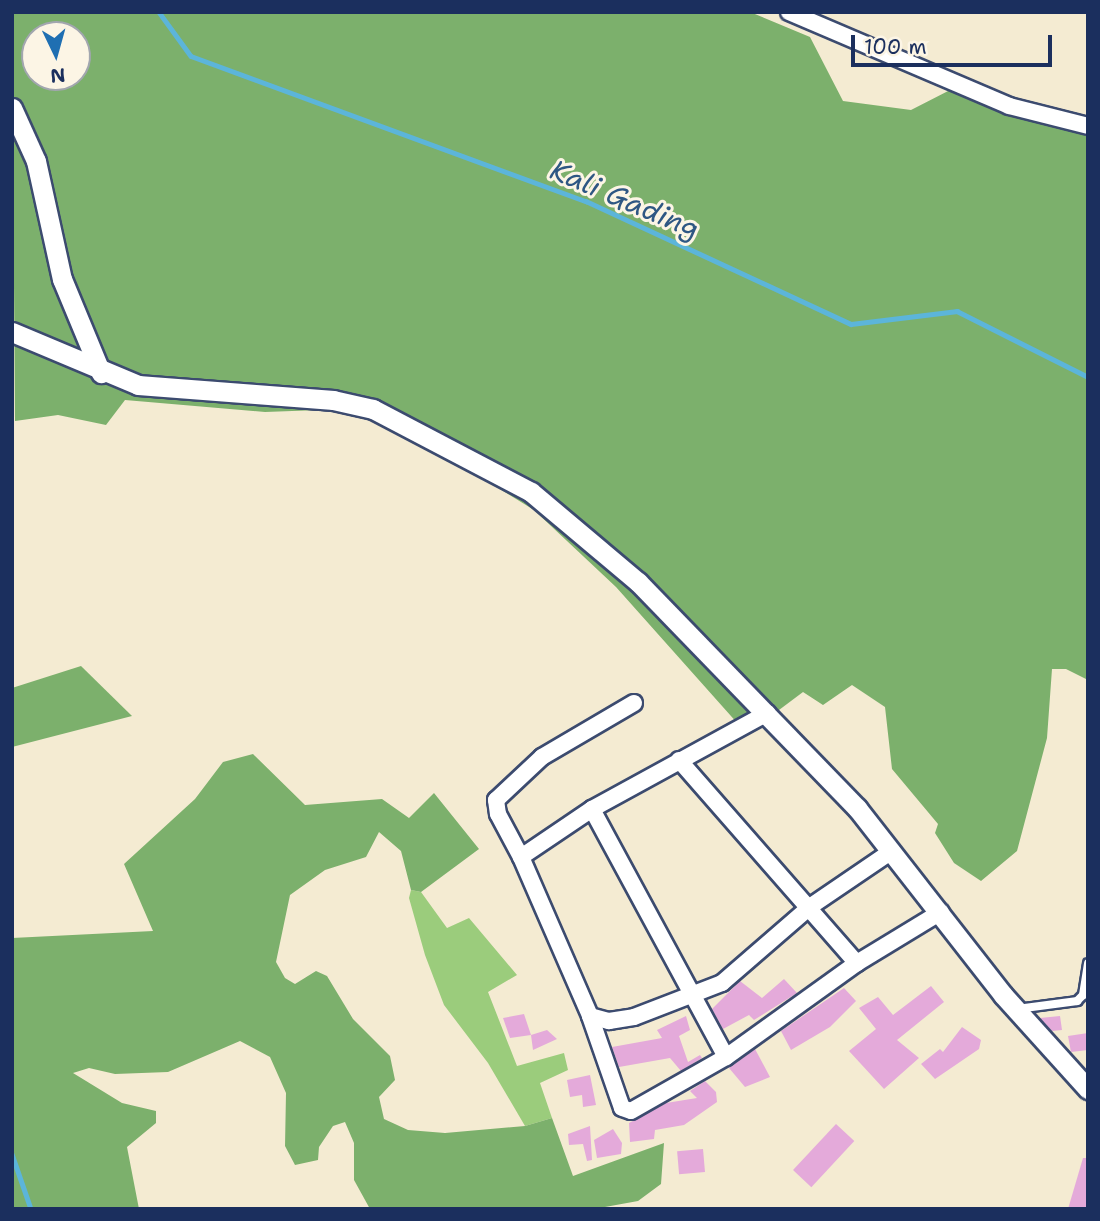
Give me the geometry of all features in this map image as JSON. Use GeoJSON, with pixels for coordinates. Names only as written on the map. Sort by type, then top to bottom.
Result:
{"type":"FeatureCollection","features":[{"type":"Feature","properties":{"kind":"street"},"geometry":{"type":"LineString","coordinates":[[789,12],[1009,106],[1088,126]]}},
{"type":"Feature","properties":{"kind":"street"},"geometry":{"type":"LineString","coordinates":[[12,108],[36,161],[62,279],[101,373]]}},
{"type":"Feature","properties":{"kind":"street"},"geometry":{"type":"LineString","coordinates":[[12,332],[101,373],[156,389],[357,404],[438,439],[506,476],[566,519],[646,589],[857,807],[1017,1009],[1088,1089]]}},
{"type":"Feature","properties":{"kind":"street"},"geometry":{"type":"LineString","coordinates":[[634,703],[541,757],[499,794],[498,814],[521,856],[590,1016],[627,1111],[726,1057],[857,962],[941,912]]}},
{"type":"Feature","properties":{"kind":"street"},"geometry":{"type":"LineString","coordinates":[[521,856],[592,809],[767,713]]}},
{"type":"Feature","properties":{"kind":"street"},"geometry":{"type":"LineString","coordinates":[[679,760],[811,906],[857,962]]}},
{"type":"Feature","properties":{"kind":"street"},"geometry":{"type":"LineString","coordinates":[[592,809],[628,870],[690,997],[726,1057]]}},
{"type":"Feature","properties":{"kind":"street"},"geometry":{"type":"LineString","coordinates":[[590,1016],[621,1020],[690,997],[740,969],[811,906],[892,851]]}},
{"type":"Feature","properties":{"kind":"lane"},"geometry":{"type":"LineString","coordinates":[[1017,1009],[1077,1001],[1083,995],[1088,963]]}},
{"type":"Feature","properties":{"kind":"green space"},"geometry":{"type":"Polygon","coordinates":[[[12,12],[750,12],[810,37],[843,101],[911,110],[954,88],[1077,130],[1088,116],[1088,680],[1066,669],[1052,669],[1047,738],[1017,851],[981,881],[954,863],[935,833],[938,824],[892,769],[885,707],[852,685],[823,705],[803,692],[747,734],[616,587],[534,510],[471,471],[347,409],[265,412],[125,400],[106,425],[58,415],[15,421],[12,12]]]}},
{"type":"Feature","properties":{"kind":"green space"},"geometry":{"type":"Polygon","coordinates":[[[81,666],[132,716],[12,747],[12,688],[81,666]]]}},
{"type":"Feature","properties":{"kind":"green space"},"geometry":{"type":"Polygon","coordinates":[[[253,754],[305,805],[382,799],[409,818],[434,793],[479,849],[421,892],[411,890],[401,851],[379,832],[366,857],[325,870],[290,895],[276,962],[285,978],[295,984],[316,971],[327,976],[353,1019],[390,1056],[395,1080],[379,1097],[384,1119],[408,1130],[445,1133],[525,1126],[552,1118],[573,1176],[664,1143],[661,1184],[638,1201],[594,1209],[370,1209],[354,1180],[354,1143],[345,1122],[333,1126],[319,1147],[318,1160],[295,1165],[285,1146],[286,1093],[270,1057],[240,1041],[168,1072],[115,1074],[89,1068],[73,1073],[122,1103],[156,1111],[156,1123],[127,1147],[139,1209],[12,1209],[12,938],[153,931],[124,864],[195,799],[223,762],[253,754]]]}},
{"type":"Feature","properties":{"kind":"green space"},"geometry":{"type":"Polygon","coordinates":[[[411,890],[421,892],[447,928],[469,918],[517,975],[488,992],[517,1066],[564,1053],[568,1070],[540,1083],[552,1118],[525,1126],[488,1063],[444,1005],[425,955],[409,898],[411,890]]]}},
{"type":"Feature","properties":{"kind":"building"},"geometry":{"type":"Polygon","coordinates":[[[784,979],[797,993],[754,1020],[749,1015],[723,1029],[712,1009],[740,981],[762,998],[784,979]]]}},
{"type":"Feature","properties":{"kind":"building"},"geometry":{"type":"Polygon","coordinates":[[[931,986],[944,1002],[897,1040],[919,1058],[884,1089],[849,1051],[876,1029],[859,1008],[878,997],[893,1015],[931,986]]]}},
{"type":"Feature","properties":{"kind":"building"},"geometry":{"type":"Polygon","coordinates":[[[844,988],[856,1001],[830,1027],[791,1050],[781,1031],[844,988]]]}},
{"type":"Feature","properties":{"kind":"building"},"geometry":{"type":"Polygon","coordinates":[[[524,1014],[531,1035],[510,1038],[503,1018],[524,1014]]]}},
{"type":"Feature","properties":{"kind":"building"},"geometry":{"type":"Polygon","coordinates":[[[686,1016],[690,1030],[679,1036],[688,1062],[700,1055],[702,1058],[681,1071],[670,1058],[619,1067],[612,1047],[662,1038],[657,1030],[686,1016]]]}},
{"type":"Feature","properties":{"kind":"building"},"geometry":{"type":"Polygon","coordinates":[[[1060,1016],[1062,1030],[1052,1031],[1040,1018],[1060,1016]]]}},
{"type":"Feature","properties":{"kind":"building"},"geometry":{"type":"Polygon","coordinates":[[[962,1027],[981,1040],[979,1049],[935,1079],[921,1064],[940,1049],[943,1052],[962,1027]]]}},
{"type":"Feature","properties":{"kind":"building"},"geometry":{"type":"Polygon","coordinates":[[[547,1030],[557,1039],[533,1050],[531,1035],[547,1030]]]}},
{"type":"Feature","properties":{"kind":"building"},"geometry":{"type":"Polygon","coordinates":[[[1088,1033],[1088,1050],[1071,1052],[1068,1036],[1088,1033]]]}},
{"type":"Feature","properties":{"kind":"building"},"geometry":{"type":"Polygon","coordinates":[[[755,1049],[770,1077],[745,1087],[729,1068],[755,1049]]]}},
{"type":"Feature","properties":{"kind":"building"},"geometry":{"type":"Polygon","coordinates":[[[590,1075],[596,1105],[583,1107],[582,1095],[570,1097],[567,1080],[590,1075]]]}},
{"type":"Feature","properties":{"kind":"building"},"geometry":{"type":"Polygon","coordinates":[[[705,1081],[716,1092],[717,1102],[684,1125],[655,1130],[654,1139],[630,1142],[629,1123],[666,1103],[697,1098],[690,1091],[705,1081]]]}},
{"type":"Feature","properties":{"kind":"building"},"geometry":{"type":"Polygon","coordinates":[[[836,1124],[854,1141],[811,1187],[793,1170],[836,1124]]]}},
{"type":"Feature","properties":{"kind":"building"},"geometry":{"type":"Polygon","coordinates":[[[590,1126],[592,1160],[587,1161],[583,1144],[569,1145],[568,1134],[590,1126]]]}},
{"type":"Feature","properties":{"kind":"building"},"geometry":{"type":"Polygon","coordinates":[[[613,1129],[622,1143],[621,1154],[597,1158],[594,1140],[613,1129]]]}},
{"type":"Feature","properties":{"kind":"building"},"geometry":{"type":"Polygon","coordinates":[[[703,1149],[705,1172],[679,1174],[677,1151],[703,1149]]]}},
{"type":"Feature","properties":{"kind":"building"},"geometry":{"type":"Polygon","coordinates":[[[1083,1158],[1088,1158],[1088,1209],[1068,1209],[1083,1158]]]}},
{"type":"Feature","properties":{"kind":"waterway","name":"Kali Gading"},"geometry":{"type":"LineString","coordinates":[[159,12],[191,56],[586,201],[851,324],[957,311],[1088,377]]}},
{"type":"Feature","properties":{"kind":"waterway"},"geometry":{"type":"LineString","coordinates":[[12,1154],[31,1209]]}}]}
